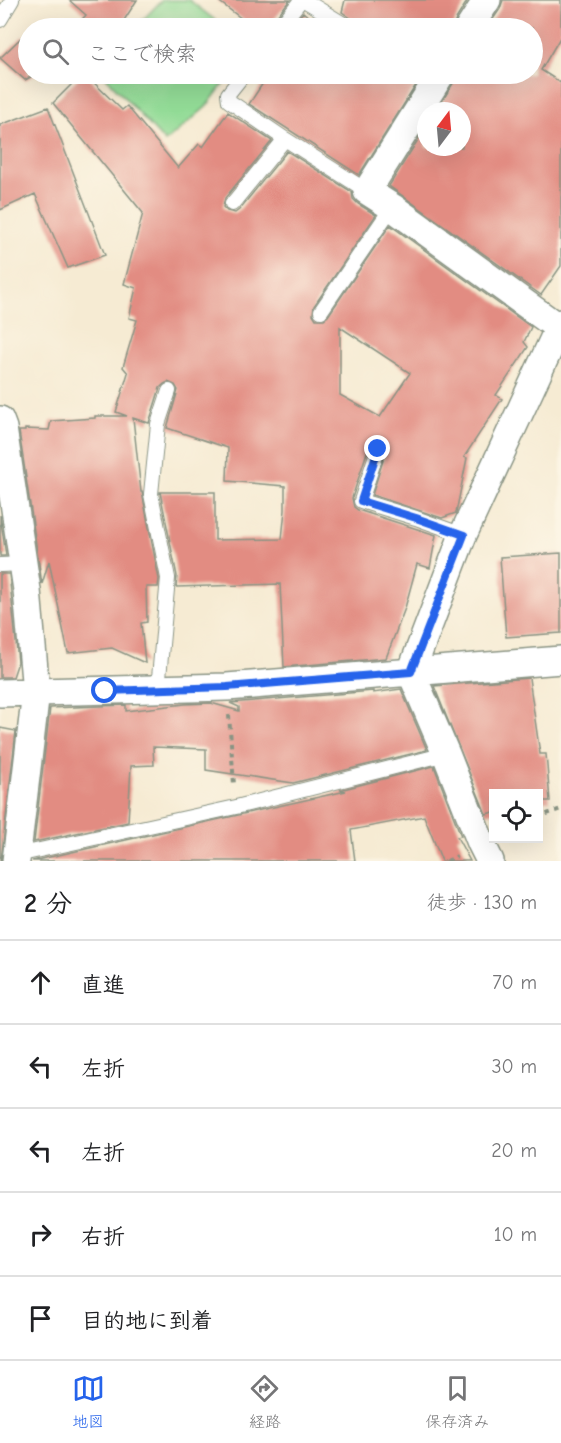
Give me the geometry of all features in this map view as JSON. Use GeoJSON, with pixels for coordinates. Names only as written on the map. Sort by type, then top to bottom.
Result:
{"type":"FeatureCollection","features":[{"type":"Feature","properties":{"kind":"street"},"geometry":{"type":"LineString","coordinates":[[475,18],[487,0]]}},
{"type":"Feature","properties":{"kind":"street"},"geometry":{"type":"LineString","coordinates":[[428,84],[367,191],[560,325],[464,535],[411,672],[490,861]]}},
{"type":"Feature","properties":{"kind":"street"},"geometry":{"type":"LineString","coordinates":[[0,420],[3,428],[12,565],[36,692],[16,858]]}},
{"type":"Feature","properties":{"kind":"street"},"geometry":{"type":"LineString","coordinates":[[0,693],[227,687],[561,660]]}},
{"type":"Feature","properties":{"kind":"lane"},"geometry":{"type":"LineString","coordinates":[[0,20],[12,0]]}},
{"type":"Feature","properties":{"kind":"lane"},"geometry":{"type":"LineString","coordinates":[[288,18],[303,0],[333,18]]}},
{"type":"Feature","properties":{"kind":"lane"},"geometry":{"type":"LineString","coordinates":[[236,84],[228,94],[229,101],[367,191]]}},
{"type":"Feature","properties":{"kind":"lane"},"geometry":{"type":"LineString","coordinates":[[232,204],[285,139]]}},
{"type":"Feature","properties":{"kind":"lane"},"geometry":{"type":"LineString","coordinates":[[321,311],[392,207]]}},
{"type":"Feature","properties":{"kind":"lane"},"geometry":{"type":"LineString","coordinates":[[158,688],[168,578],[152,494],[158,424],[169,391]]}},
{"type":"Feature","properties":{"kind":"lane"},"geometry":{"type":"LineString","coordinates":[[378,449],[361,501],[464,535]]}},
{"type":"Feature","properties":{"kind":"lane"},"geometry":{"type":"LineString","coordinates":[[16,858],[236,807],[446,754]]}},
{"type":"Feature","properties":{"kind":"path"},"geometry":{"type":"LineString","coordinates":[[227,687],[236,807]]}},
{"type":"Feature","properties":{"kind":"path"},"geometry":{"type":"LineString","coordinates":[[543,815],[561,809]]}},
{"type":"Feature","properties":{"kind":"green space"},"geometry":{"type":"Polygon","coordinates":[[[162,0],[189,0],[212,18],[145,18],[162,0]]]}},
{"type":"Feature","properties":{"kind":"green space"},"geometry":{"type":"Polygon","coordinates":[[[112,84],[223,84],[206,107],[165,142],[112,84]]]}},
{"type":"Feature","properties":{"kind":"building"},"geometry":{"type":"Polygon","coordinates":[[[69,0],[137,0],[125,18],[83,18],[86,15],[69,0]]]}},
{"type":"Feature","properties":{"kind":"building"},"geometry":{"type":"Polygon","coordinates":[[[217,0],[290,0],[275,18],[241,18],[217,0]]]}},
{"type":"Feature","properties":{"kind":"building"},"geometry":{"type":"Polygon","coordinates":[[[345,0],[468,0],[457,18],[351,18],[342,12],[345,0]]]}},
{"type":"Feature","properties":{"kind":"building"},"geometry":{"type":"Polygon","coordinates":[[[503,0],[561,0],[561,36],[543,67],[543,18],[494,18],[503,0]]]}},
{"type":"Feature","properties":{"kind":"building"},"geometry":{"type":"Polygon","coordinates":[[[303,12],[310,18],[298,18],[303,12]]]}},
{"type":"Feature","properties":{"kind":"building"},"geometry":{"type":"Polygon","coordinates":[[[18,41],[18,74],[0,58],[18,41]]]}},
{"type":"Feature","properties":{"kind":"building"},"geometry":{"type":"Polygon","coordinates":[[[543,71],[561,83],[561,266],[541,295],[389,186],[417,141],[417,156],[471,156],[471,102],[442,102],[453,84],[543,84],[543,71]]]}},
{"type":"Feature","properties":{"kind":"building"},"geometry":{"type":"Polygon","coordinates":[[[72,84],[95,84],[122,110],[127,106],[178,168],[199,144],[203,147],[228,112],[272,141],[225,198],[223,207],[227,211],[235,213],[239,210],[287,151],[352,192],[353,199],[358,204],[376,215],[314,306],[313,314],[316,319],[324,319],[328,316],[390,225],[531,327],[524,342],[528,347],[496,395],[502,399],[464,457],[467,458],[456,513],[442,518],[372,495],[387,448],[380,440],[372,442],[369,446],[352,498],[354,507],[436,535],[430,568],[417,564],[405,608],[386,658],[284,667],[280,584],[176,587],[177,576],[160,492],[215,492],[215,540],[282,539],[285,486],[227,481],[228,448],[167,428],[178,390],[175,385],[168,382],[160,388],[149,423],[133,418],[141,492],[159,579],[158,587],[146,587],[147,622],[141,623],[145,663],[112,648],[68,653],[49,561],[42,584],[19,431],[49,430],[51,421],[95,418],[95,416],[127,416],[116,412],[128,373],[123,367],[137,320],[129,318],[136,288],[124,284],[143,213],[53,103],[72,84]],[[340,327],[340,395],[380,417],[410,373],[340,327]]]}},
{"type":"Feature","properties":{"kind":"building"},"geometry":{"type":"Polygon","coordinates":[[[262,84],[417,84],[359,175],[249,104],[262,84]]]}},
{"type":"Feature","properties":{"kind":"building"},"geometry":{"type":"Polygon","coordinates":[[[48,107],[105,255],[68,268],[35,194],[0,210],[0,125],[48,107]]]}},
{"type":"Feature","properties":{"kind":"building"},"geometry":{"type":"Polygon","coordinates":[[[0,515],[6,556],[0,556],[0,515]]]}},
{"type":"Feature","properties":{"kind":"building"},"geometry":{"type":"Polygon","coordinates":[[[561,553],[561,633],[506,637],[500,557],[561,553]]]}},
{"type":"Feature","properties":{"kind":"building"},"geometry":{"type":"Polygon","coordinates":[[[0,574],[9,574],[18,662],[13,677],[0,677],[0,574]]]}},
{"type":"Feature","properties":{"kind":"building"},"geometry":{"type":"Polygon","coordinates":[[[529,678],[540,754],[546,754],[550,801],[543,801],[543,789],[489,789],[489,813],[486,814],[434,686],[529,678]]]}},
{"type":"Feature","properties":{"kind":"building"},"geometry":{"type":"Polygon","coordinates":[[[401,689],[427,750],[293,783],[206,770],[206,749],[153,747],[154,765],[131,766],[128,822],[34,842],[50,708],[126,705],[126,711],[211,703],[239,711],[239,707],[230,703],[401,689]]]}},
{"type":"Feature","properties":{"kind":"building"},"geometry":{"type":"Polygon","coordinates":[[[0,728],[16,731],[1,861],[0,861],[0,728]]]}},
{"type":"Feature","properties":{"kind":"building"},"geometry":{"type":"Polygon","coordinates":[[[434,766],[461,836],[457,837],[470,861],[442,861],[424,816],[351,830],[355,861],[32,861],[346,791],[340,790],[434,766]]]}},
{"type":"Feature","properties":{"kind":"route"},"geometry":{"type":"LineString","coordinates":[[105,691],[227,687],[411,672],[464,535],[361,501],[378,449]]}}]}
